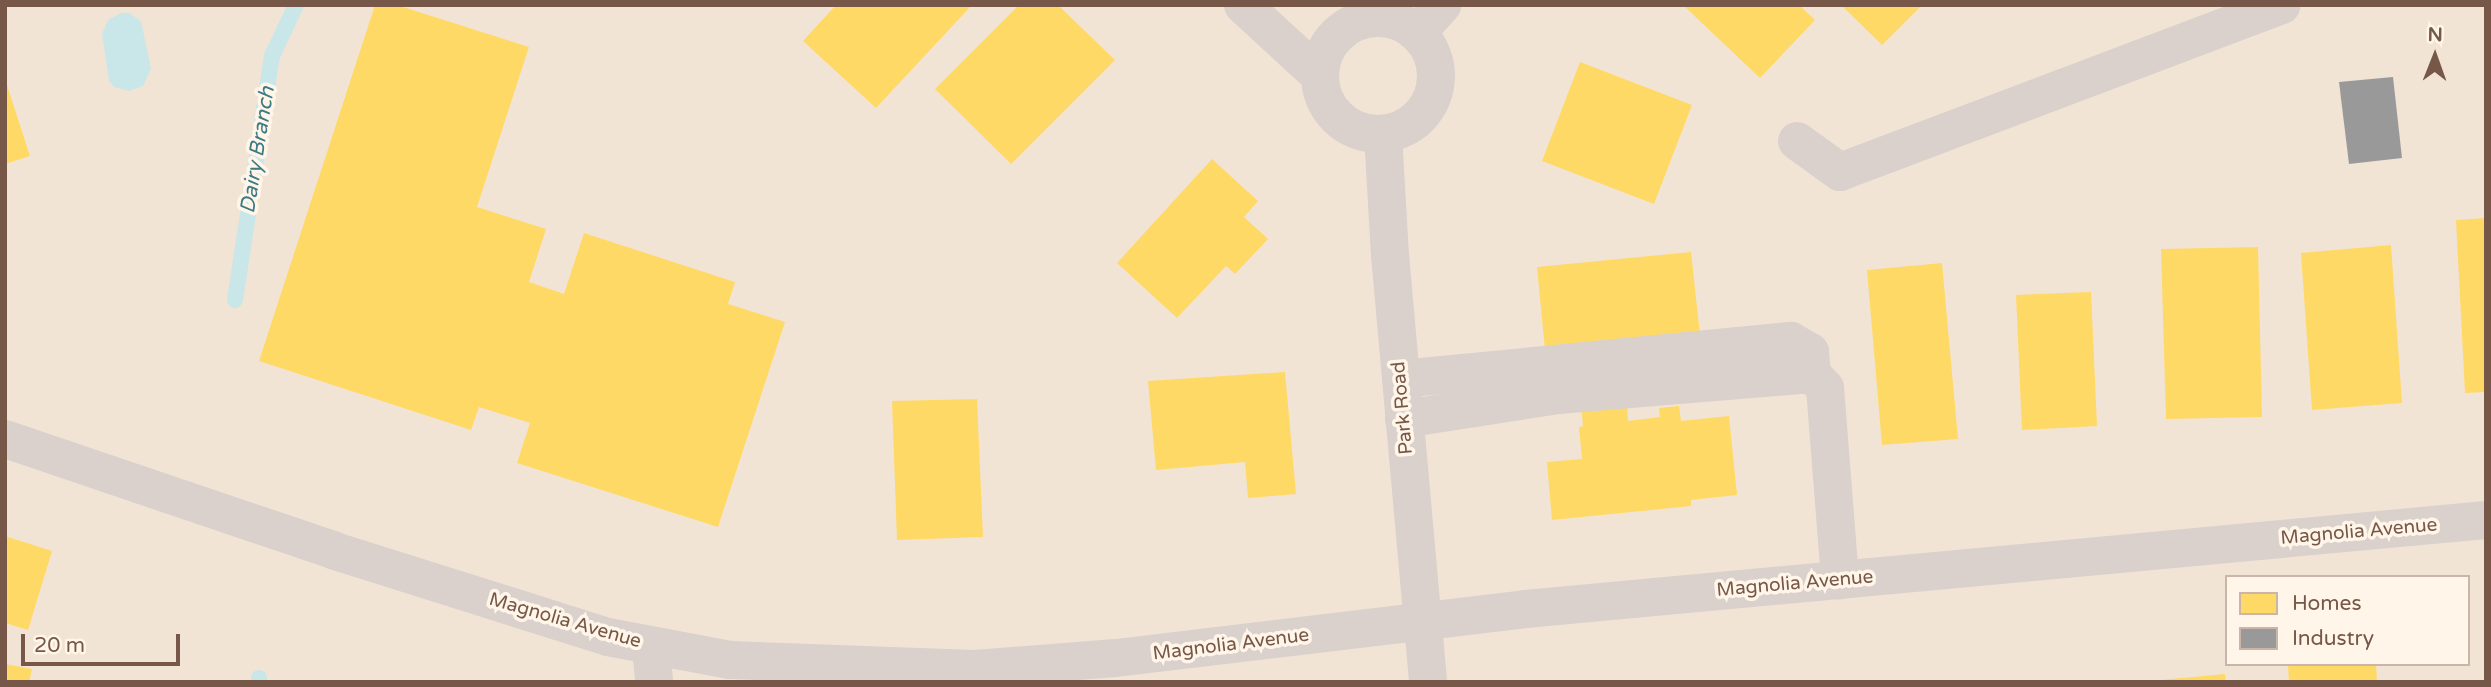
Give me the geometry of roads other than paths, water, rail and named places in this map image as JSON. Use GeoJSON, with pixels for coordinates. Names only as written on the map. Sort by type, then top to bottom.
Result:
{"type":"FeatureCollection","features":[{"type":"Feature","properties":{"kind":"street"},"geometry":{"type":"LineString","coordinates":[[1243,5],[1319,75]]}},
{"type":"Feature","properties":{"kind":"street"},"geometry":{"type":"LineString","coordinates":[[1797,141],[1840,172],[2282,5]]}},
{"type":"Feature","properties":{"kind":"street"},"geometry":{"type":"LineString","coordinates":[[1374,11],[1398,21],[1429,19],[1430,51],[1436,72],[1433,94],[1422,114],[1404,127],[1383,134],[1363,131],[1345,124],[1332,111],[1323,95],[1319,75],[1323,53],[1336,35],[1374,11]]}},
{"type":"Feature","properties":{"kind":"street","name":"Park Road"},"geometry":{"type":"LineString","coordinates":[[1383,134],[1401,379],[1428,682]]}},
{"type":"Feature","properties":{"kind":"street"},"geometry":{"type":"LineString","coordinates":[[1401,379],[1791,341],[1810,352],[1812,373],[1825,388],[1840,580]]}},
{"type":"Feature","properties":{"kind":"street"},"geometry":{"type":"LineString","coordinates":[[1405,419],[1558,396],[1812,373]]}},
{"type":"Feature","properties":{"kind":"street","name":"Magnolia Avenue"},"geometry":{"type":"LineString","coordinates":[[5,439],[335,551],[608,637],[653,664],[730,660],[975,669],[1116,658],[1525,609],[2486,520]]}},
{"type":"Feature","properties":{"kind":"water"},"geometry":{"type":"Polygon","coordinates":[[[121,13],[129,13],[141,21],[151,69],[143,86],[129,91],[114,87],[109,81],[102,34],[108,20],[121,13]]]}},
{"type":"Feature","properties":{"kind":"waterway","name":"Dairy Branch"},"geometry":{"type":"LineString","coordinates":[[235,300],[272,56],[296,5]]}}]}
